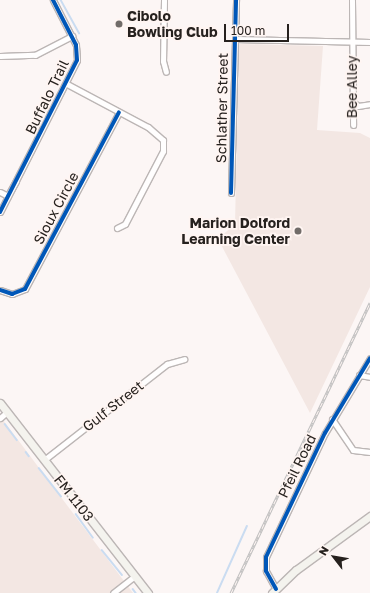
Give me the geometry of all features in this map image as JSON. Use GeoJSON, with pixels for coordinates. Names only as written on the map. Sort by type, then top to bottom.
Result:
{"type":"FeatureCollection","features":[{"type":"Feature","properties":{"kind":"main road","name":"FM 1103"},"geometry":{"type":"LineString","coordinates":[[0,403],[148,593]]}},
{"type":"Feature","properties":{"kind":"main road"},"geometry":{"type":"LineString","coordinates":[[274,591],[370,516]]}},
{"type":"Feature","properties":{"kind":"street","name":"Buffalo Trail"},"geometry":{"type":"LineString","coordinates":[[0,212],[67,84],[78,56],[72,36],[53,0]]}},
{"type":"Feature","properties":{"kind":"street"},"geometry":{"type":"LineString","coordinates":[[164,0],[163,61],[166,72]]}},
{"type":"Feature","properties":{"kind":"street","name":"Schlather Street"},"geometry":{"type":"LineString","coordinates":[[231,193],[236,0]]}},
{"type":"Feature","properties":{"kind":"street","name":"Bee Alley"},"geometry":{"type":"LineString","coordinates":[[352,0],[353,125]]}},
{"type":"Feature","properties":{"kind":"street"},"geometry":{"type":"LineString","coordinates":[[0,56],[35,55],[72,36]]}},
{"type":"Feature","properties":{"kind":"street"},"geometry":{"type":"LineString","coordinates":[[235,39],[370,42]]}},
{"type":"Feature","properties":{"kind":"street"},"geometry":{"type":"LineString","coordinates":[[67,84],[156,132],[164,147],[125,224],[117,228]]}},
{"type":"Feature","properties":{"kind":"street"},"geometry":{"type":"LineString","coordinates":[[353,102],[358,106],[370,104]]}},
{"type":"Feature","properties":{"kind":"street","name":"Sioux Circle"},"geometry":{"type":"LineString","coordinates":[[0,290],[12,294],[25,289],[119,112]]}},
{"type":"Feature","properties":{"kind":"street"},"geometry":{"type":"LineString","coordinates":[[0,192],[8,196]]}},
{"type":"Feature","properties":{"kind":"street","name":"Pfeil Road"},"geometry":{"type":"LineString","coordinates":[[274,591],[266,571],[266,557],[332,419],[370,358]]}},
{"type":"Feature","properties":{"kind":"street","name":"Gulf Street"},"geometry":{"type":"LineString","coordinates":[[44,460],[167,364],[184,359]]}},
{"type":"Feature","properties":{"kind":"street"},"geometry":{"type":"LineString","coordinates":[[360,375],[370,377]]}},
{"type":"Feature","properties":{"kind":"street"},"geometry":{"type":"LineString","coordinates":[[0,418],[7,412]]}},
{"type":"Feature","properties":{"kind":"street"},"geometry":{"type":"LineString","coordinates":[[332,419],[354,450],[370,452]]}},
{"type":"Feature","properties":{"kind":"street"},"geometry":{"type":"LineString","coordinates":[[113,593],[135,576]]}},
{"type":"Feature","properties":{"kind":"shaded area","name":"Marion Dolford Learning Center"},"geometry":{"type":"Polygon","coordinates":[[[239,44],[323,46],[317,130],[360,133],[370,138],[370,287],[310,413],[218,239],[235,224],[239,44]]]}},
{"type":"Feature","properties":{"kind":"shaded area"},"geometry":{"type":"Polygon","coordinates":[[[0,416],[133,593],[0,593],[0,416]]]}},
{"type":"Feature","properties":{"kind":"waterway"},"geometry":{"type":"LineString","coordinates":[[61,0],[79,33]]}},
{"type":"Feature","properties":{"kind":"waterway"},"geometry":{"type":"LineString","coordinates":[[5,424],[17,440]]}},
{"type":"Feature","properties":{"kind":"waterway"},"geometry":{"type":"LineString","coordinates":[[26,452],[29,456]]}},
{"type":"Feature","properties":{"kind":"waterway"},"geometry":{"type":"LineString","coordinates":[[39,468],[61,496]]}},
{"type":"Feature","properties":{"kind":"waterway"},"geometry":{"type":"LineString","coordinates":[[76,514],[93,537]]}},
{"type":"Feature","properties":{"kind":"waterway"},"geometry":{"type":"LineString","coordinates":[[217,593],[247,526]]}},
{"type":"Feature","properties":{"kind":"waterway"},"geometry":{"type":"LineString","coordinates":[[102,550],[122,575]]}},
{"type":"Feature","properties":{"kind":"waterway"},"geometry":{"type":"LineString","coordinates":[[133,589],[136,593]]}},
{"type":"Feature","properties":{"kind":"railway"},"geometry":{"type":"LineString","coordinates":[[231,593],[370,303]]}},
{"type":"Feature","properties":{"kind":"cycle path"},"geometry":{"type":"LineString","coordinates":[[0,212],[77,60],[76,45],[53,0]]}},
{"type":"Feature","properties":{"kind":"cycle path"},"geometry":{"type":"LineString","coordinates":[[231,193],[236,0]]}},
{"type":"Feature","properties":{"kind":"cycle path"},"geometry":{"type":"LineString","coordinates":[[0,290],[12,294],[25,289],[119,112]]}},
{"type":"Feature","properties":{"kind":"cycle path"},"geometry":{"type":"LineString","coordinates":[[276,589],[266,571],[266,557],[325,433],[370,358]]}},
{"type":"Feature","properties":{"kind":"place","name":"Cibolo Bowling Club"},"geometry":{"type":"Point","coordinates":[119,24]}},
{"type":"Feature","properties":{"kind":"place","name":"Marion Dolford Learning Center"},"geometry":{"type":"Point","coordinates":[298,231]}}]}
